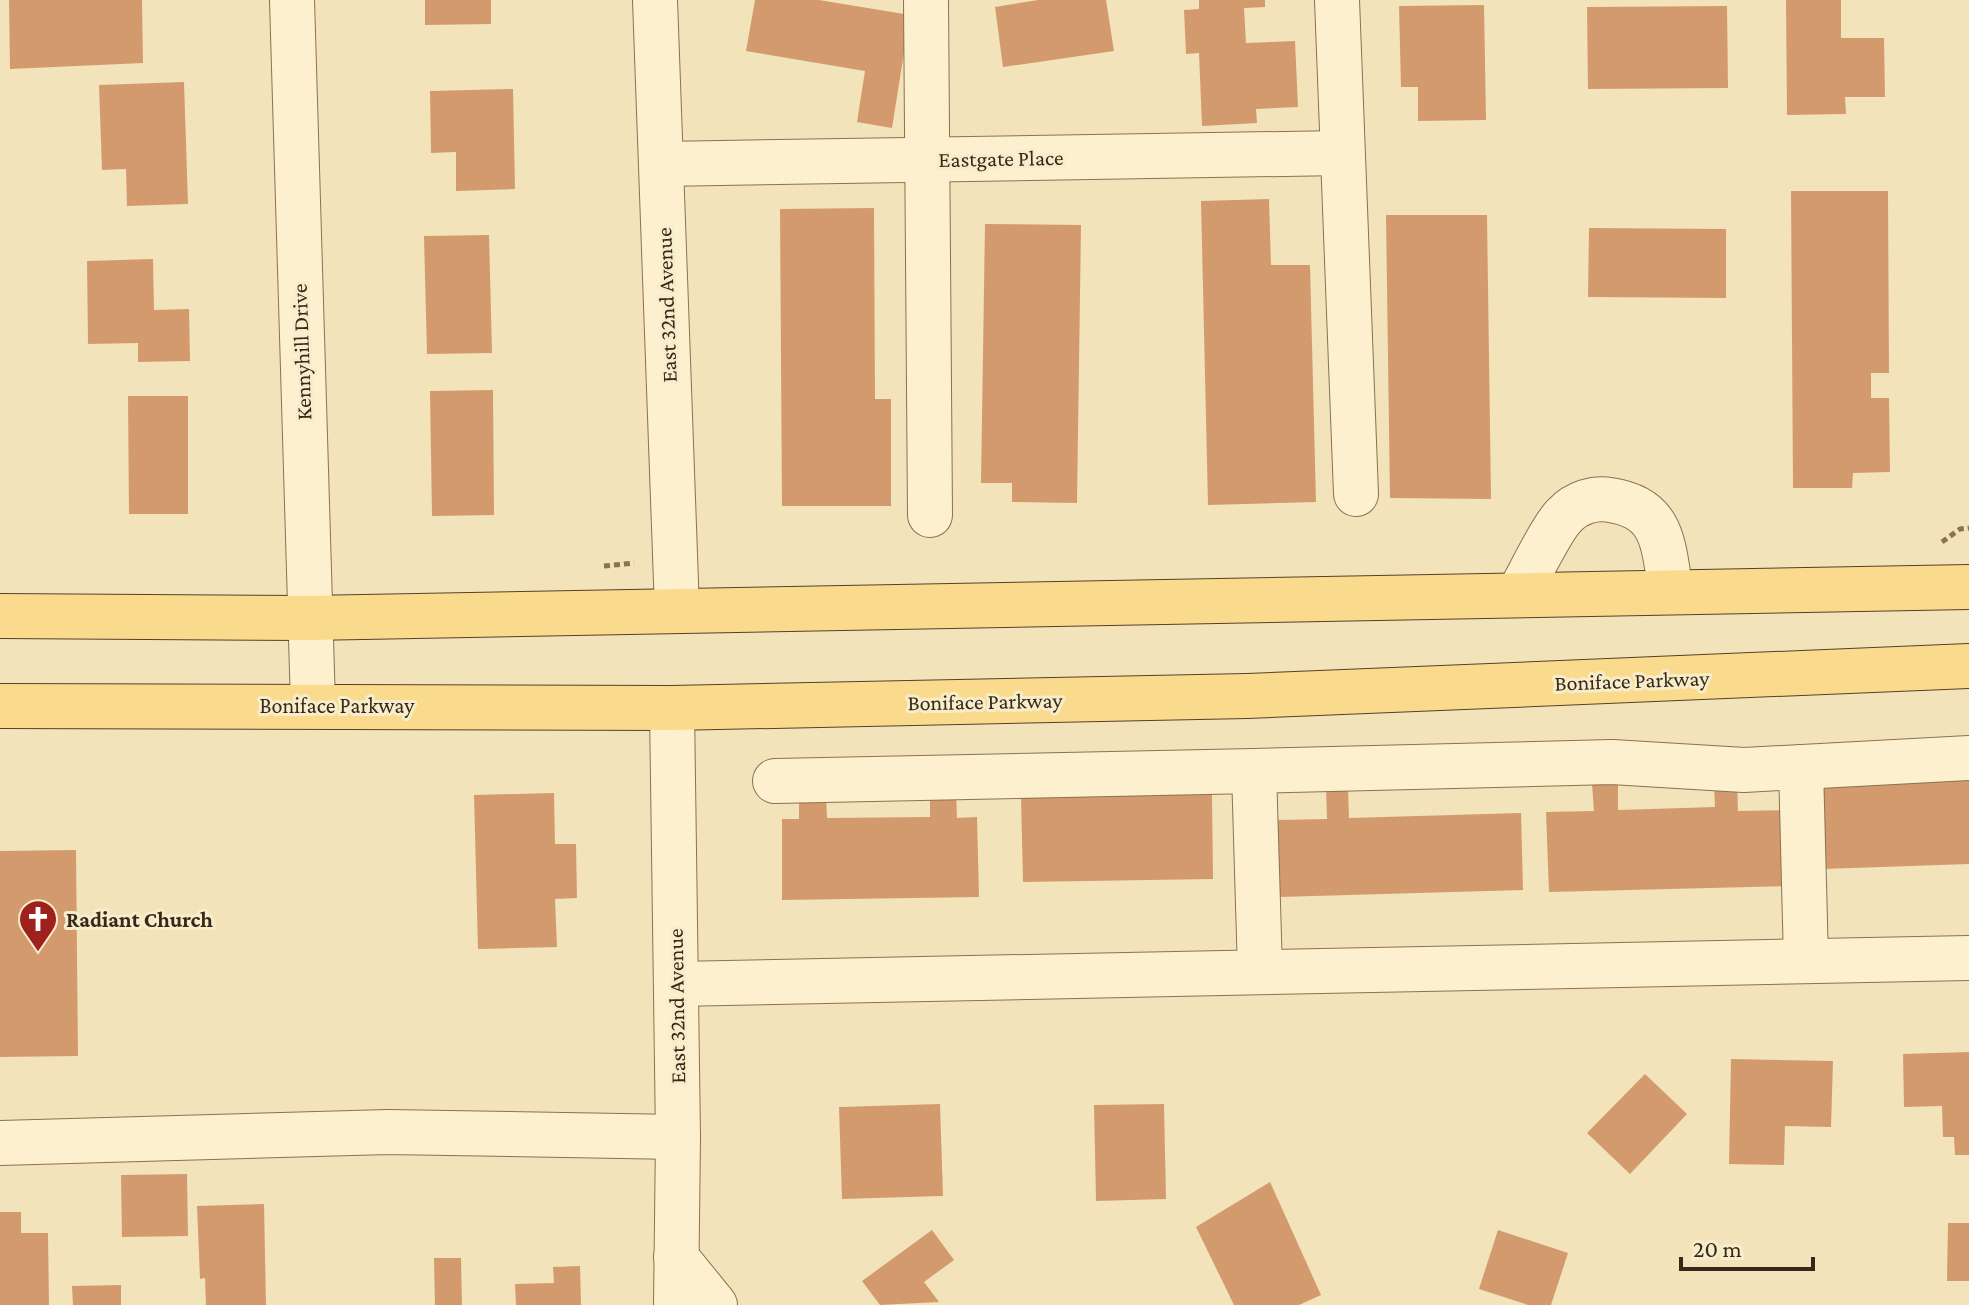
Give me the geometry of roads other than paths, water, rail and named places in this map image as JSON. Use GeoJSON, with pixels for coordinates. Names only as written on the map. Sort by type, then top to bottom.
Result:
{"type":"FeatureCollection","features":[{"type":"Feature","properties":{"kind":"main road"},"geometry":{"type":"LineString","coordinates":[[0,616],[309,618],[1969,587]]}},
{"type":"Feature","properties":{"kind":"main road","name":"Boniface Parkway"},"geometry":{"type":"LineString","coordinates":[[0,706],[672,708],[1247,696],[1969,666]]}},
{"type":"Feature","properties":{"kind":"street","name":"Kennyhill Drive"},"geometry":{"type":"LineString","coordinates":[[292,0],[313,705]]}},
{"type":"Feature","properties":{"kind":"street","name":"East 32nd Avenue"},"geometry":{"type":"LineString","coordinates":[[655,0],[677,610]]}},
{"type":"Feature","properties":{"kind":"street"},"geometry":{"type":"LineString","coordinates":[[926,0],[930,515]]}},
{"type":"Feature","properties":{"kind":"street"},"geometry":{"type":"LineString","coordinates":[[1337,0],[1356,494]]}},
{"type":"Feature","properties":{"kind":"street","name":"Eastgate Place"},"geometry":{"type":"LineString","coordinates":[[661,164],[1341,153]]}},
{"type":"Feature","properties":{"kind":"street"},"geometry":{"type":"LineString","coordinates":[[1518,595],[1563,516],[1581,503],[1602,499],[1631,503],[1648,513],[1662,539],[1671,592]]}},
{"type":"Feature","properties":{"kind":"street","name":"East 32nd Avenue"},"geometry":{"type":"LineString","coordinates":[[672,708],[678,1137],[676,1305]]}},
{"type":"Feature","properties":{"kind":"street"},"geometry":{"type":"LineString","coordinates":[[775,781],[1612,762],[1744,770],[1969,758]]}},
{"type":"Feature","properties":{"kind":"street"},"geometry":{"type":"LineString","coordinates":[[1801,767],[1806,961]]}},
{"type":"Feature","properties":{"kind":"street"},"geometry":{"type":"LineString","coordinates":[[1254,771],[1260,971]]}},
{"type":"Feature","properties":{"kind":"street"},"geometry":{"type":"LineString","coordinates":[[676,984],[1969,958]]}},
{"type":"Feature","properties":{"kind":"street"},"geometry":{"type":"LineString","coordinates":[[0,1143],[388,1132],[678,1137]]}},
{"type":"Feature","properties":{"kind":"street"},"geometry":{"type":"LineString","coordinates":[[676,1257],[715,1305]]}},
{"type":"Feature","properties":{"kind":"place","name":"Radiant Church"},"geometry":{"type":"Point","coordinates":[38,953]}}]}
